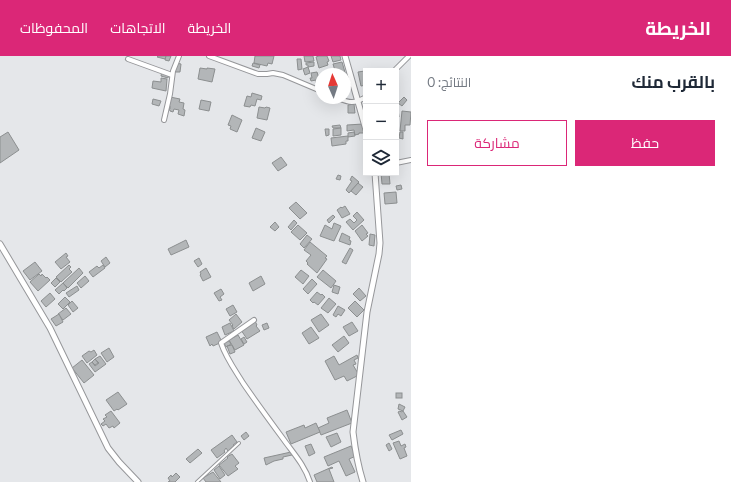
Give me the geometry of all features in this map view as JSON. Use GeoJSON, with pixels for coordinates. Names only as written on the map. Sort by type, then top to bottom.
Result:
{"type":"FeatureCollection","features":[{"type":"Feature","properties":{"kind":"street"},"geometry":{"type":"LineString","coordinates":[[164,120],[170,94],[172,75],[179,56]]}},
{"type":"Feature","properties":{"kind":"street"},"geometry":{"type":"LineString","coordinates":[[209,56],[258,74],[273,73],[283,75],[315,88]]}},
{"type":"Feature","properties":{"kind":"street"},"geometry":{"type":"LineString","coordinates":[[345,56],[363,120]]}},
{"type":"Feature","properties":{"kind":"street"},"geometry":{"type":"LineString","coordinates":[[397,68],[409,56]]}},
{"type":"Feature","properties":{"kind":"street"},"geometry":{"type":"LineString","coordinates":[[128,59],[172,75]]}},
{"type":"Feature","properties":{"kind":"street"},"geometry":{"type":"LineString","coordinates":[[351,102],[358,102],[363,99]]}},
{"type":"Feature","properties":{"kind":"street"},"geometry":{"type":"LineString","coordinates":[[399,162],[411,160]]}},
{"type":"Feature","properties":{"kind":"street"},"geometry":{"type":"LineString","coordinates":[[363,482],[355,451],[353,432],[368,312],[380,244],[375,176]]}},
{"type":"Feature","properties":{"kind":"street"},"geometry":{"type":"LineString","coordinates":[[0,244],[50,328],[108,448],[138,482]]}},
{"type":"Feature","properties":{"kind":"street"},"geometry":{"type":"LineString","coordinates":[[254,320],[221,343],[224,352],[259,406],[299,461],[310,482]]}},
{"type":"Feature","properties":{"kind":"lane"},"geometry":{"type":"LineString","coordinates":[[197,482],[239,443]]}},
{"type":"Feature","properties":{"kind":"building"},"geometry":{"type":"Polygon","coordinates":[[[166,56],[165,59],[157,57],[166,56]]]}},
{"type":"Feature","properties":{"kind":"building"},"geometry":{"type":"Polygon","coordinates":[[[166,56],[171,56],[169,61],[165,60],[166,56]]]}},
{"type":"Feature","properties":{"kind":"building"},"geometry":{"type":"Polygon","coordinates":[[[255,56],[274,56],[272,64],[268,63],[267,66],[254,63],[255,56]]]}},
{"type":"Feature","properties":{"kind":"building"},"geometry":{"type":"Polygon","coordinates":[[[304,56],[313,56],[314,61],[305,62],[304,56]]]}},
{"type":"Feature","properties":{"kind":"building"},"geometry":{"type":"Polygon","coordinates":[[[327,56],[329,61],[327,62],[328,65],[319,68],[316,57],[327,56]]]}},
{"type":"Feature","properties":{"kind":"building"},"geometry":{"type":"Polygon","coordinates":[[[331,56],[340,56],[341,60],[333,62],[331,56]]]}},
{"type":"Feature","properties":{"kind":"building"},"geometry":{"type":"Polygon","coordinates":[[[297,59],[301,59],[302,69],[298,70],[297,59]]]}},
{"type":"Feature","properties":{"kind":"building"},"geometry":{"type":"Polygon","coordinates":[[[314,62],[314,66],[308,67],[308,65],[306,65],[306,63],[314,62]]]}},
{"type":"Feature","properties":{"kind":"building"},"geometry":{"type":"Polygon","coordinates":[[[342,62],[344,68],[334,68],[333,64],[342,62]]]}},
{"type":"Feature","properties":{"kind":"building"},"geometry":{"type":"Polygon","coordinates":[[[176,63],[181,64],[180,72],[175,72],[176,63]]]}},
{"type":"Feature","properties":{"kind":"building"},"geometry":{"type":"Polygon","coordinates":[[[253,63],[260,65],[259,68],[252,66],[253,63]]]}},
{"type":"Feature","properties":{"kind":"building"},"geometry":{"type":"Polygon","coordinates":[[[308,67],[310,73],[305,75],[303,69],[308,67]]]}},
{"type":"Feature","properties":{"kind":"building"},"geometry":{"type":"Polygon","coordinates":[[[200,68],[215,69],[212,82],[198,79],[200,68]]]}},
{"type":"Feature","properties":{"kind":"building"},"geometry":{"type":"Polygon","coordinates":[[[162,70],[169,72],[168,78],[161,76],[162,70]]]}},
{"type":"Feature","properties":{"kind":"building"},"geometry":{"type":"Polygon","coordinates":[[[363,71],[363,86],[361,86],[358,72],[363,71]]]}},
{"type":"Feature","properties":{"kind":"building"},"geometry":{"type":"Polygon","coordinates":[[[315,72],[315,80],[311,81],[311,73],[315,72]]]}},
{"type":"Feature","properties":{"kind":"building"},"geometry":{"type":"Polygon","coordinates":[[[161,78],[167,79],[166,91],[152,88],[153,81],[161,82],[161,78]]]}},
{"type":"Feature","properties":{"kind":"building"},"geometry":{"type":"Polygon","coordinates":[[[252,93],[262,96],[261,100],[257,99],[255,106],[244,106],[247,96],[251,97],[252,93]]]}},
{"type":"Feature","properties":{"kind":"building"},"geometry":{"type":"Polygon","coordinates":[[[170,97],[180,99],[179,102],[184,103],[184,116],[178,114],[179,110],[174,109],[173,112],[167,109],[170,109],[170,97]]]}},
{"type":"Feature","properties":{"kind":"building"},"geometry":{"type":"Polygon","coordinates":[[[404,97],[407,100],[402,106],[399,102],[404,97]]]}},
{"type":"Feature","properties":{"kind":"building"},"geometry":{"type":"Polygon","coordinates":[[[153,99],[161,101],[159,106],[152,104],[153,99]]]}},
{"type":"Feature","properties":{"kind":"building"},"geometry":{"type":"Polygon","coordinates":[[[201,100],[211,102],[209,111],[199,109],[201,100]]]}},
{"type":"Feature","properties":{"kind":"building"},"geometry":{"type":"Polygon","coordinates":[[[354,104],[355,113],[348,113],[348,105],[354,104]]]}},
{"type":"Feature","properties":{"kind":"building"},"geometry":{"type":"Polygon","coordinates":[[[259,107],[270,108],[267,120],[257,118],[259,107]]]}},
{"type":"Feature","properties":{"kind":"building"},"geometry":{"type":"Polygon","coordinates":[[[402,111],[411,112],[410,125],[405,125],[405,131],[400,131],[402,111]]]}},
{"type":"Feature","properties":{"kind":"building"},"geometry":{"type":"Polygon","coordinates":[[[232,115],[242,120],[237,132],[230,129],[231,126],[228,125],[232,115]]]}},
{"type":"Feature","properties":{"kind":"building"},"geometry":{"type":"Polygon","coordinates":[[[363,124],[363,133],[355,135],[354,130],[347,131],[347,125],[363,124]]]}},
{"type":"Feature","properties":{"kind":"building"},"geometry":{"type":"Polygon","coordinates":[[[340,125],[341,128],[333,128],[332,126],[340,125]]]}},
{"type":"Feature","properties":{"kind":"building"},"geometry":{"type":"Polygon","coordinates":[[[256,128],[265,132],[261,141],[252,138],[256,128]]]}},
{"type":"Feature","properties":{"kind":"building"},"geometry":{"type":"Polygon","coordinates":[[[341,128],[341,135],[333,136],[333,129],[341,128]]]}},
{"type":"Feature","properties":{"kind":"building"},"geometry":{"type":"Polygon","coordinates":[[[325,129],[329,129],[329,135],[326,136],[325,129]]]}},
{"type":"Feature","properties":{"kind":"building"},"geometry":{"type":"Polygon","coordinates":[[[8,132],[19,150],[0,163],[0,137],[8,132]]]}},
{"type":"Feature","properties":{"kind":"building"},"geometry":{"type":"Polygon","coordinates":[[[354,132],[355,136],[348,137],[348,133],[354,132]]]}},
{"type":"Feature","properties":{"kind":"building"},"geometry":{"type":"Polygon","coordinates":[[[400,132],[403,132],[403,139],[399,138],[400,132]]]}},
{"type":"Feature","properties":{"kind":"building"},"geometry":{"type":"Polygon","coordinates":[[[348,136],[348,141],[346,141],[346,144],[332,146],[331,138],[348,136]]]}},
{"type":"Feature","properties":{"kind":"building"},"geometry":{"type":"Polygon","coordinates":[[[281,157],[287,165],[278,171],[272,163],[281,157]]]}},
{"type":"Feature","properties":{"kind":"building"},"geometry":{"type":"Polygon","coordinates":[[[338,175],[341,176],[340,180],[336,179],[338,175]]]}},
{"type":"Feature","properties":{"kind":"building"},"geometry":{"type":"Polygon","coordinates":[[[352,176],[359,182],[349,193],[346,190],[352,181],[350,180],[352,176]]]}},
{"type":"Feature","properties":{"kind":"building"},"geometry":{"type":"Polygon","coordinates":[[[381,176],[389,176],[390,184],[382,184],[381,176]]]}},
{"type":"Feature","properties":{"kind":"building"},"geometry":{"type":"Polygon","coordinates":[[[358,183],[363,187],[356,195],[351,191],[358,183]]]}},
{"type":"Feature","properties":{"kind":"building"},"geometry":{"type":"Polygon","coordinates":[[[401,185],[402,189],[397,190],[396,186],[401,185]]]}},
{"type":"Feature","properties":{"kind":"building"},"geometry":{"type":"Polygon","coordinates":[[[396,192],[397,203],[385,204],[384,193],[396,192]]]}},
{"type":"Feature","properties":{"kind":"building"},"geometry":{"type":"Polygon","coordinates":[[[296,202],[307,213],[300,219],[289,208],[296,202]]]}},
{"type":"Feature","properties":{"kind":"building"},"geometry":{"type":"Polygon","coordinates":[[[345,206],[350,214],[342,218],[337,210],[345,206]]]}},
{"type":"Feature","properties":{"kind":"building"},"geometry":{"type":"Polygon","coordinates":[[[357,212],[364,220],[353,230],[346,222],[350,219],[354,223],[357,220],[353,216],[357,212]]]}},
{"type":"Feature","properties":{"kind":"building"},"geometry":{"type":"Polygon","coordinates":[[[333,215],[335,217],[329,223],[327,220],[333,215]]]}},
{"type":"Feature","properties":{"kind":"building"},"geometry":{"type":"Polygon","coordinates":[[[294,220],[297,223],[291,230],[288,227],[294,220]]]}},
{"type":"Feature","properties":{"kind":"building"},"geometry":{"type":"Polygon","coordinates":[[[275,222],[279,227],[275,231],[270,227],[275,222]]]}},
{"type":"Feature","properties":{"kind":"building"},"geometry":{"type":"Polygon","coordinates":[[[334,223],[341,226],[334,241],[320,236],[325,225],[332,229],[334,223]]]}},
{"type":"Feature","properties":{"kind":"building"},"geometry":{"type":"Polygon","coordinates":[[[298,225],[307,233],[300,240],[291,232],[298,225]]]}},
{"type":"Feature","properties":{"kind":"building"},"geometry":{"type":"Polygon","coordinates":[[[362,225],[368,233],[366,234],[368,236],[362,241],[355,231],[362,225]]]}},
{"type":"Feature","properties":{"kind":"building"},"geometry":{"type":"Polygon","coordinates":[[[342,233],[350,237],[350,245],[339,241],[342,233]]]}},
{"type":"Feature","properties":{"kind":"building"},"geometry":{"type":"Polygon","coordinates":[[[370,234],[375,235],[374,246],[369,245],[370,234]]]}},
{"type":"Feature","properties":{"kind":"building"},"geometry":{"type":"Polygon","coordinates":[[[307,235],[312,239],[304,248],[300,244],[307,235]]]}},
{"type":"Feature","properties":{"kind":"building"},"geometry":{"type":"Polygon","coordinates":[[[186,240],[189,247],[171,255],[168,249],[186,240]]]}},
{"type":"Feature","properties":{"kind":"building"},"geometry":{"type":"Polygon","coordinates":[[[310,242],[327,256],[325,258],[327,259],[317,273],[307,264],[308,263],[306,261],[311,255],[304,250],[310,242]]]}},
{"type":"Feature","properties":{"kind":"building"},"geometry":{"type":"Polygon","coordinates":[[[350,248],[353,250],[346,264],[342,262],[350,248]]]}},
{"type":"Feature","properties":{"kind":"building"},"geometry":{"type":"Polygon","coordinates":[[[66,253],[68,256],[66,257],[70,262],[61,269],[55,262],[66,253]]]}},
{"type":"Feature","properties":{"kind":"building"},"geometry":{"type":"Polygon","coordinates":[[[106,257],[110,263],[105,267],[101,261],[106,257]]]}},
{"type":"Feature","properties":{"kind":"building"},"geometry":{"type":"Polygon","coordinates":[[[199,258],[202,264],[198,267],[194,261],[199,258]]]}},
{"type":"Feature","properties":{"kind":"building"},"geometry":{"type":"Polygon","coordinates":[[[35,262],[42,271],[30,280],[23,271],[35,262]]]}},
{"type":"Feature","properties":{"kind":"building"},"geometry":{"type":"Polygon","coordinates":[[[69,265],[71,267],[69,269],[72,272],[61,282],[56,277],[69,265]]]}},
{"type":"Feature","properties":{"kind":"building"},"geometry":{"type":"Polygon","coordinates":[[[103,265],[105,268],[93,277],[89,272],[97,266],[99,268],[103,265]]]}},
{"type":"Feature","properties":{"kind":"building"},"geometry":{"type":"Polygon","coordinates":[[[79,268],[83,273],[68,288],[63,283],[79,268]]]}},
{"type":"Feature","properties":{"kind":"building"},"geometry":{"type":"Polygon","coordinates":[[[206,268],[211,277],[203,281],[200,272],[206,268]]]}},
{"type":"Feature","properties":{"kind":"building"},"geometry":{"type":"Polygon","coordinates":[[[301,270],[309,276],[303,284],[295,277],[301,270]]]}},
{"type":"Feature","properties":{"kind":"building"},"geometry":{"type":"Polygon","coordinates":[[[323,270],[336,281],[331,288],[317,277],[323,270]]]}},
{"type":"Feature","properties":{"kind":"building"},"geometry":{"type":"Polygon","coordinates":[[[39,274],[41,276],[42,274],[50,280],[38,291],[30,282],[39,274]]]}},
{"type":"Feature","properties":{"kind":"building"},"geometry":{"type":"Polygon","coordinates":[[[85,276],[89,281],[81,288],[77,283],[85,276]]]}},
{"type":"Feature","properties":{"kind":"building"},"geometry":{"type":"Polygon","coordinates":[[[261,276],[265,284],[253,291],[249,283],[261,276]]]}},
{"type":"Feature","properties":{"kind":"building"},"geometry":{"type":"Polygon","coordinates":[[[56,278],[60,282],[55,287],[51,283],[56,278]]]}},
{"type":"Feature","properties":{"kind":"building"},"geometry":{"type":"Polygon","coordinates":[[[312,279],[317,284],[308,294],[303,289],[312,279]]]}},
{"type":"Feature","properties":{"kind":"building"},"geometry":{"type":"Polygon","coordinates":[[[63,283],[67,288],[59,294],[55,290],[63,283]]]}},
{"type":"Feature","properties":{"kind":"building"},"geometry":{"type":"Polygon","coordinates":[[[334,285],[340,287],[338,294],[332,292],[334,285]]]}},
{"type":"Feature","properties":{"kind":"building"},"geometry":{"type":"Polygon","coordinates":[[[77,286],[79,290],[69,297],[66,293],[77,286]]]}},
{"type":"Feature","properties":{"kind":"building"},"geometry":{"type":"Polygon","coordinates":[[[359,288],[366,296],[360,301],[353,294],[359,288]]]}},
{"type":"Feature","properties":{"kind":"building"},"geometry":{"type":"Polygon","coordinates":[[[221,289],[224,294],[220,297],[222,300],[219,301],[214,293],[221,289]]]}},
{"type":"Feature","properties":{"kind":"building"},"geometry":{"type":"Polygon","coordinates":[[[317,292],[325,297],[318,305],[310,300],[317,292]]]}},
{"type":"Feature","properties":{"kind":"building"},"geometry":{"type":"Polygon","coordinates":[[[50,293],[55,299],[46,307],[41,301],[50,293]]]}},
{"type":"Feature","properties":{"kind":"building"},"geometry":{"type":"Polygon","coordinates":[[[65,297],[70,302],[63,309],[58,304],[65,297]]]}},
{"type":"Feature","properties":{"kind":"building"},"geometry":{"type":"Polygon","coordinates":[[[329,298],[336,304],[328,313],[321,308],[329,298]]]}},
{"type":"Feature","properties":{"kind":"building"},"geometry":{"type":"Polygon","coordinates":[[[72,301],[78,308],[73,312],[68,305],[72,301]]]}},
{"type":"Feature","properties":{"kind":"building"},"geometry":{"type":"Polygon","coordinates":[[[355,301],[364,310],[357,317],[348,308],[355,301]]]}},
{"type":"Feature","properties":{"kind":"building"},"geometry":{"type":"Polygon","coordinates":[[[233,305],[237,312],[230,316],[226,309],[233,305]]]}},
{"type":"Feature","properties":{"kind":"building"},"geometry":{"type":"Polygon","coordinates":[[[338,306],[345,310],[341,316],[338,314],[336,317],[333,315],[338,306]]]}},
{"type":"Feature","properties":{"kind":"building"},"geometry":{"type":"Polygon","coordinates":[[[66,308],[71,314],[63,320],[58,314],[66,308]]]}},
{"type":"Feature","properties":{"kind":"building"},"geometry":{"type":"Polygon","coordinates":[[[59,314],[63,322],[56,326],[51,319],[59,314]]]}},
{"type":"Feature","properties":{"kind":"building"},"geometry":{"type":"Polygon","coordinates":[[[236,314],[242,322],[234,329],[229,320],[236,314]]]}},
{"type":"Feature","properties":{"kind":"building"},"geometry":{"type":"Polygon","coordinates":[[[321,314],[329,325],[319,332],[311,320],[321,314]]]}},
{"type":"Feature","properties":{"kind":"building"},"geometry":{"type":"Polygon","coordinates":[[[255,321],[256,326],[260,331],[247,339],[241,330],[255,321]]]}},
{"type":"Feature","properties":{"kind":"building"},"geometry":{"type":"Polygon","coordinates":[[[352,322],[358,331],[349,336],[343,327],[352,322]]]}},
{"type":"Feature","properties":{"kind":"building"},"geometry":{"type":"Polygon","coordinates":[[[230,323],[234,331],[225,335],[222,327],[230,323]]]}},
{"type":"Feature","properties":{"kind":"building"},"geometry":{"type":"Polygon","coordinates":[[[267,323],[269,328],[264,330],[262,325],[267,323]]]}},
{"type":"Feature","properties":{"kind":"building"},"geometry":{"type":"Polygon","coordinates":[[[311,327],[319,338],[309,344],[302,333],[311,327]]]}},
{"type":"Feature","properties":{"kind":"building"},"geometry":{"type":"Polygon","coordinates":[[[217,332],[222,342],[213,346],[212,344],[210,346],[206,337],[217,332]]]}},
{"type":"Feature","properties":{"kind":"building"},"geometry":{"type":"Polygon","coordinates":[[[238,335],[244,345],[235,350],[229,340],[238,335]]]}},
{"type":"Feature","properties":{"kind":"building"},"geometry":{"type":"Polygon","coordinates":[[[344,336],[349,343],[338,352],[332,345],[344,336]]]}},
{"type":"Feature","properties":{"kind":"building"},"geometry":{"type":"Polygon","coordinates":[[[244,337],[247,342],[244,344],[241,339],[244,337]]]}},
{"type":"Feature","properties":{"kind":"building"},"geometry":{"type":"Polygon","coordinates":[[[229,341],[231,344],[226,347],[224,343],[229,341]]]}},
{"type":"Feature","properties":{"kind":"building"},"geometry":{"type":"Polygon","coordinates":[[[232,345],[235,352],[230,354],[227,346],[232,345]]]}},
{"type":"Feature","properties":{"kind":"building"},"geometry":{"type":"Polygon","coordinates":[[[109,348],[114,357],[107,362],[101,353],[109,348]]]}},
{"type":"Feature","properties":{"kind":"building"},"geometry":{"type":"Polygon","coordinates":[[[94,350],[97,355],[87,363],[82,356],[89,351],[91,352],[94,350]]]}},
{"type":"Feature","properties":{"kind":"building"},"geometry":{"type":"Polygon","coordinates":[[[357,355],[358,358],[354,360],[356,364],[353,365],[359,375],[347,381],[344,376],[335,380],[325,361],[334,356],[339,365],[357,355]]]}},
{"type":"Feature","properties":{"kind":"building"},"geometry":{"type":"Polygon","coordinates":[[[100,356],[106,364],[95,372],[89,364],[92,362],[95,366],[99,363],[95,359],[100,356]]]}},
{"type":"Feature","properties":{"kind":"building"},"geometry":{"type":"Polygon","coordinates":[[[95,359],[98,363],[95,365],[92,362],[95,359]]]}},
{"type":"Feature","properties":{"kind":"building"},"geometry":{"type":"Polygon","coordinates":[[[82,360],[94,375],[84,383],[72,368],[82,360]]]}},
{"type":"Feature","properties":{"kind":"building"},"geometry":{"type":"Polygon","coordinates":[[[118,392],[127,404],[114,411],[106,400],[118,392]]]}},
{"type":"Feature","properties":{"kind":"building"},"geometry":{"type":"Polygon","coordinates":[[[396,393],[402,393],[402,398],[396,398],[396,393]]]}},
{"type":"Feature","properties":{"kind":"building"},"geometry":{"type":"Polygon","coordinates":[[[399,404],[405,407],[403,411],[398,409],[399,404]]]}},
{"type":"Feature","properties":{"kind":"building"},"geometry":{"type":"Polygon","coordinates":[[[347,410],[352,423],[321,435],[318,428],[329,423],[327,418],[347,410]]]}},
{"type":"Feature","properties":{"kind":"building"},"geometry":{"type":"Polygon","coordinates":[[[111,411],[120,423],[114,428],[113,426],[109,428],[106,424],[103,426],[101,424],[105,421],[103,419],[107,417],[105,415],[111,411]]]}},
{"type":"Feature","properties":{"kind":"building"},"geometry":{"type":"Polygon","coordinates":[[[403,411],[407,417],[402,420],[398,412],[403,411]]]}},
{"type":"Feature","properties":{"kind":"building"},"geometry":{"type":"Polygon","coordinates":[[[316,423],[320,432],[291,444],[286,432],[304,425],[305,428],[316,423]]]}},
{"type":"Feature","properties":{"kind":"building"},"geometry":{"type":"Polygon","coordinates":[[[401,430],[403,434],[392,440],[389,435],[401,430]]]}},
{"type":"Feature","properties":{"kind":"building"},"geometry":{"type":"Polygon","coordinates":[[[246,432],[249,436],[244,440],[241,436],[246,432]]]}},
{"type":"Feature","properties":{"kind":"building"},"geometry":{"type":"Polygon","coordinates":[[[337,433],[341,442],[331,447],[326,437],[337,433]]]}},
{"type":"Feature","properties":{"kind":"building"},"geometry":{"type":"Polygon","coordinates":[[[232,435],[237,442],[228,451],[226,448],[224,451],[225,452],[217,458],[211,450],[232,435]]]}},
{"type":"Feature","properties":{"kind":"building"},"geometry":{"type":"Polygon","coordinates":[[[399,441],[401,446],[405,444],[406,447],[404,448],[407,456],[400,459],[393,443],[399,441]]]}},
{"type":"Feature","properties":{"kind":"building"},"geometry":{"type":"Polygon","coordinates":[[[389,443],[392,449],[389,451],[386,445],[389,443]]]}},
{"type":"Feature","properties":{"kind":"building"},"geometry":{"type":"Polygon","coordinates":[[[311,444],[315,453],[309,456],[305,446],[311,444]]]}},
{"type":"Feature","properties":{"kind":"building"},"geometry":{"type":"Polygon","coordinates":[[[351,446],[356,456],[349,459],[355,472],[346,476],[339,461],[328,466],[324,457],[351,446]]]}},
{"type":"Feature","properties":{"kind":"building"},"geometry":{"type":"Polygon","coordinates":[[[198,449],[202,453],[190,463],[186,459],[198,449]]]}},
{"type":"Feature","properties":{"kind":"building"},"geometry":{"type":"Polygon","coordinates":[[[291,452],[292,455],[283,457],[283,459],[266,465],[264,458],[291,452]]]}},
{"type":"Feature","properties":{"kind":"building"},"geometry":{"type":"Polygon","coordinates":[[[232,454],[239,463],[235,466],[238,469],[228,476],[219,465],[232,454]]]}},
{"type":"Feature","properties":{"kind":"building"},"geometry":{"type":"Polygon","coordinates":[[[219,466],[225,475],[220,479],[214,470],[219,466]]]}},
{"type":"Feature","properties":{"kind":"building"},"geometry":{"type":"Polygon","coordinates":[[[332,467],[333,468],[329,469],[334,482],[317,482],[314,475],[332,467]]]}},
{"type":"Feature","properties":{"kind":"building"},"geometry":{"type":"Polygon","coordinates":[[[213,472],[221,482],[206,482],[203,478],[213,472]]]}},
{"type":"Feature","properties":{"kind":"building"},"geometry":{"type":"Polygon","coordinates":[[[176,473],[180,477],[175,482],[168,482],[170,481],[168,478],[171,475],[172,477],[176,473]]]}}]}
